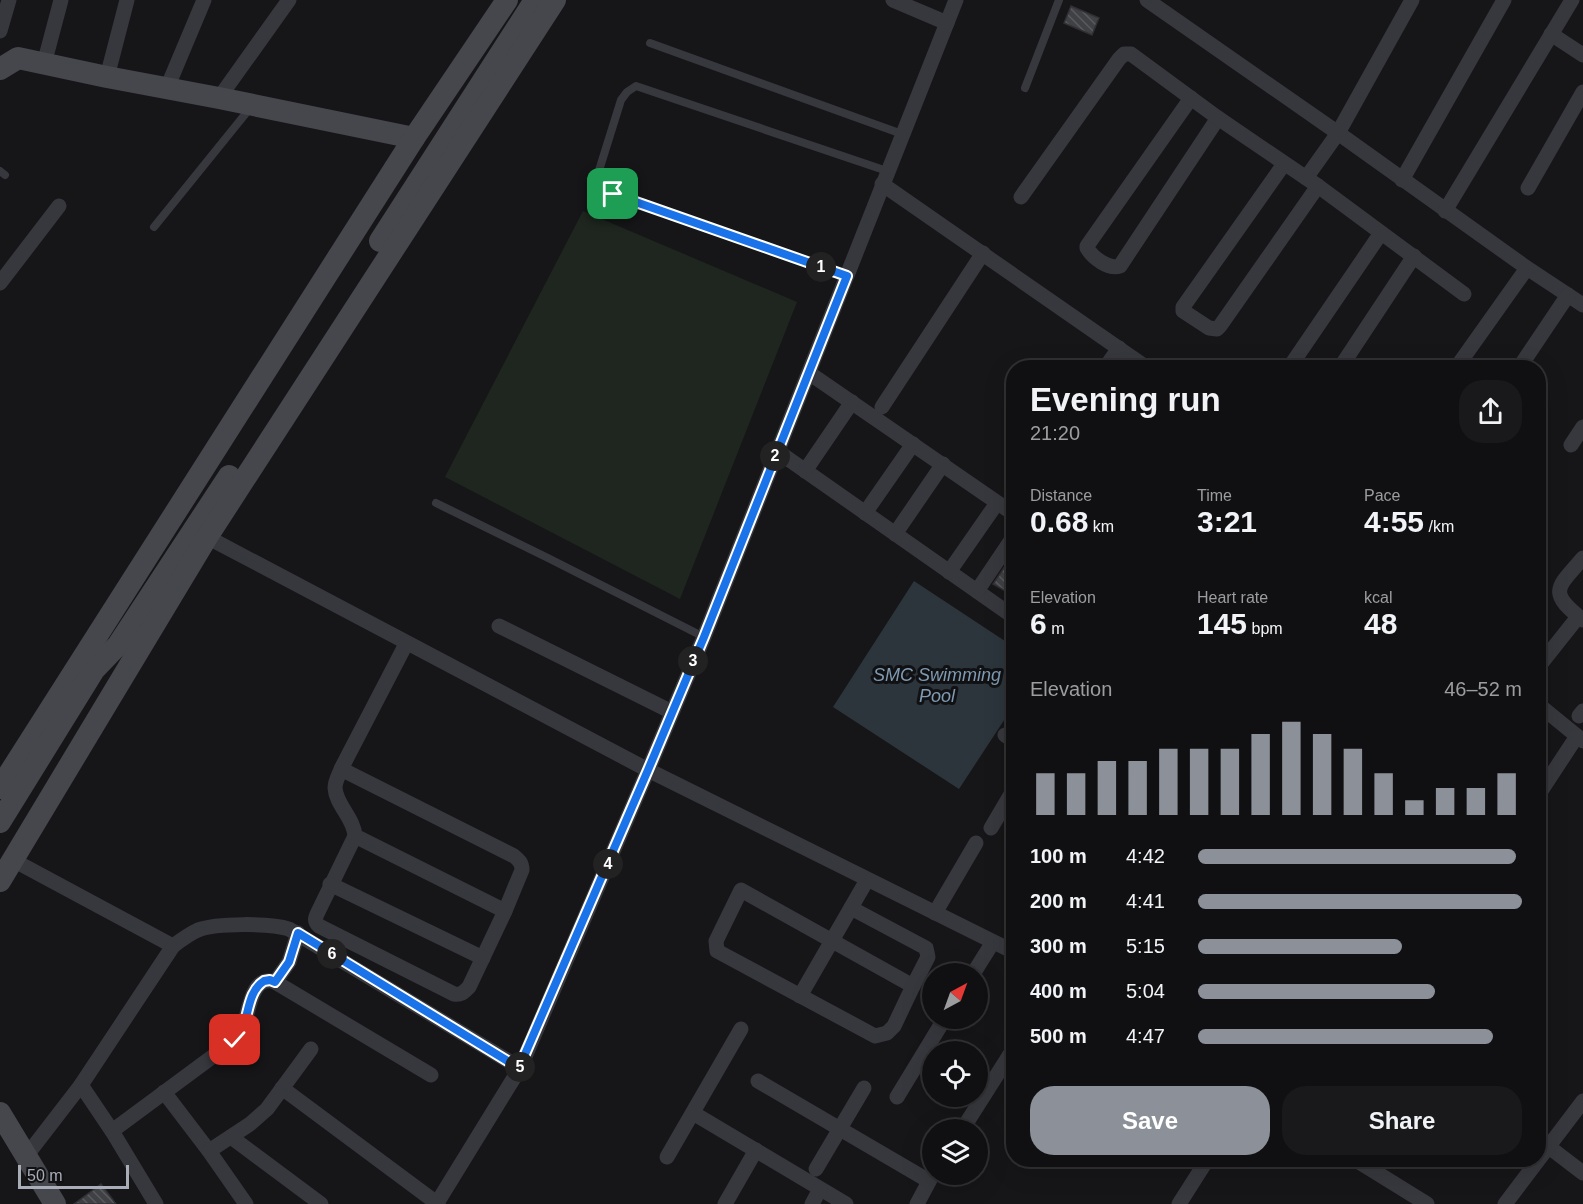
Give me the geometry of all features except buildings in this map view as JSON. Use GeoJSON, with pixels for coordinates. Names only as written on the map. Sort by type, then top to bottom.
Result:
{"type":"FeatureCollection","features":[{"type":"Feature","properties":{"kind":"main road"},"geometry":{"type":"LineString","coordinates":[[0,788],[414,138],[507,0]]}},
{"type":"Feature","properties":{"kind":"main road"},"geometry":{"type":"LineString","coordinates":[[0,822],[94,670],[118,645],[535,0]]}},
{"type":"Feature","properties":{"kind":"main road"},"geometry":{"type":"LineString","coordinates":[[6,857],[207,537],[555,0]]}},
{"type":"Feature","properties":{"kind":"main road"},"geometry":{"type":"LineString","coordinates":[[6,57],[414,138]]}},
{"type":"Feature","properties":{"kind":"main road"},"geometry":{"type":"LineString","coordinates":[[0,881],[6,857],[107,675],[118,645]]}},
{"type":"Feature","properties":{"kind":"main road"},"geometry":{"type":"LineString","coordinates":[[0,1113],[27,1155],[51,1202]]}},
{"type":"Feature","properties":{"kind":"street"},"geometry":{"type":"LineString","coordinates":[[0,31],[9,0]]}},
{"type":"Feature","properties":{"kind":"street"},"geometry":{"type":"LineString","coordinates":[[44,63],[61,0]]}},
{"type":"Feature","properties":{"kind":"street"},"geometry":{"type":"LineString","coordinates":[[107,77],[127,0]]}},
{"type":"Feature","properties":{"kind":"street"},"geometry":{"type":"LineString","coordinates":[[167,88],[204,0]]}},
{"type":"Feature","properties":{"kind":"street"},"geometry":{"type":"LineString","coordinates":[[219,98],[289,0]]}},
{"type":"Feature","properties":{"kind":"street"},"geometry":{"type":"LineString","coordinates":[[893,0],[946,23]]}},
{"type":"Feature","properties":{"kind":"street"},"geometry":{"type":"LineString","coordinates":[[282,1088],[437,1204],[519,1068],[648,770],[704,637],[956,0]]}},
{"type":"Feature","properties":{"kind":"street"},"geometry":{"type":"LineString","coordinates":[[1147,0],[1338,133],[1445,211],[1583,305]]}},
{"type":"Feature","properties":{"kind":"street"},"geometry":{"type":"LineString","coordinates":[[1284,164],[1183,307],[1184,311],[1209,328],[1216,329],[1220,326],[1312,182],[1412,0]]}},
{"type":"Feature","properties":{"kind":"street"},"geometry":{"type":"LineString","coordinates":[[1402,180],[1504,0]]}},
{"type":"Feature","properties":{"kind":"street"},"geometry":{"type":"LineString","coordinates":[[1445,211],[1572,0]]}},
{"type":"Feature","properties":{"kind":"street"},"geometry":{"type":"LineString","coordinates":[[1551,34],[1583,55]]}},
{"type":"Feature","properties":{"kind":"street"},"geometry":{"type":"LineString","coordinates":[[1021,197],[1112,68],[1124,54],[1131,54],[1218,118],[1312,182],[1464,294]]}},
{"type":"Feature","properties":{"kind":"street"},"geometry":{"type":"LineString","coordinates":[[1528,188],[1583,92]]}},
{"type":"Feature","properties":{"kind":"street"},"geometry":{"type":"LineString","coordinates":[[1191,98],[1087,246],[1092,255],[1110,267],[1120,266],[1218,118]]}},
{"type":"Feature","properties":{"kind":"street"},"geometry":{"type":"LineString","coordinates":[[885,177],[983,253],[1136,360]]}},
{"type":"Feature","properties":{"kind":"street"},"geometry":{"type":"LineString","coordinates":[[0,283],[59,206]]}},
{"type":"Feature","properties":{"kind":"street"},"geometry":{"type":"LineString","coordinates":[[1294,360],[1381,233]]}},
{"type":"Feature","properties":{"kind":"street"},"geometry":{"type":"LineString","coordinates":[[882,407],[983,253]]}},
{"type":"Feature","properties":{"kind":"street"},"geometry":{"type":"LineString","coordinates":[[1345,360],[1414,256]]}},
{"type":"Feature","properties":{"kind":"street"},"geometry":{"type":"LineString","coordinates":[[1462,360],[1527,268]]}},
{"type":"Feature","properties":{"kind":"street"},"geometry":{"type":"LineString","coordinates":[[1524,360],[1568,295]]}},
{"type":"Feature","properties":{"kind":"street"},"geometry":{"type":"LineString","coordinates":[[1111,360],[1119,348]]}},
{"type":"Feature","properties":{"kind":"street"},"geometry":{"type":"LineString","coordinates":[[809,373],[1006,509]]}},
{"type":"Feature","properties":{"kind":"street"},"geometry":{"type":"LineString","coordinates":[[805,471],[852,402]]}},
{"type":"Feature","properties":{"kind":"street"},"geometry":{"type":"LineString","coordinates":[[1571,445],[1583,426]]}},
{"type":"Feature","properties":{"kind":"street"},"geometry":{"type":"LineString","coordinates":[[865,513],[913,444]]}},
{"type":"Feature","properties":{"kind":"street"},"geometry":{"type":"LineString","coordinates":[[777,451],[1006,611]]}},
{"type":"Feature","properties":{"kind":"street"},"geometry":{"type":"LineString","coordinates":[[895,534],[943,464]]}},
{"type":"Feature","properties":{"kind":"street"},"geometry":{"type":"LineString","coordinates":[[949,572],[997,503]]}},
{"type":"Feature","properties":{"kind":"street"},"geometry":{"type":"LineString","coordinates":[[207,537],[648,770],[1006,948]]}},
{"type":"Feature","properties":{"kind":"street"},"geometry":{"type":"LineString","coordinates":[[977,591],[1006,549]]}},
{"type":"Feature","properties":{"kind":"street"},"geometry":{"type":"LineString","coordinates":[[1546,658],[1580,618],[1563,603],[1559,591],[1562,584],[1580,566]]}},
{"type":"Feature","properties":{"kind":"street"},"geometry":{"type":"LineString","coordinates":[[499,626],[672,712]]}},
{"type":"Feature","properties":{"kind":"street"},"geometry":{"type":"LineString","coordinates":[[341,769],[519,860],[522,870],[505,911],[469,987],[459,995],[320,926],[316,923],[315,918],[355,836],[353,825],[335,787],[341,769],[405,643]]}},
{"type":"Feature","properties":{"kind":"street"},"geometry":{"type":"LineString","coordinates":[[1546,711],[1580,739],[1546,785]]}},
{"type":"Feature","properties":{"kind":"street"},"geometry":{"type":"LineString","coordinates":[[991,828],[1006,803]]}},
{"type":"Feature","properties":{"kind":"street"},"geometry":{"type":"LineString","coordinates":[[355,836],[505,911]]}},
{"type":"Feature","properties":{"kind":"street"},"geometry":{"type":"LineString","coordinates":[[935,913],[976,843]]}},
{"type":"Feature","properties":{"kind":"street"},"geometry":{"type":"LineString","coordinates":[[6,857],[173,946]]}},
{"type":"Feature","properties":{"kind":"street"},"geometry":{"type":"LineString","coordinates":[[800,996],[867,880]]}},
{"type":"Feature","properties":{"kind":"street"},"geometry":{"type":"LineString","coordinates":[[330,884],[483,958]]}},
{"type":"Feature","properties":{"kind":"street"},"geometry":{"type":"LineString","coordinates":[[851,908],[926,948],[928,957],[894,1026],[887,1033],[875,1036],[717,951],[716,941],[741,890],[913,986]]}},
{"type":"Feature","properties":{"kind":"street"},"geometry":{"type":"LineString","coordinates":[[27,1155],[81,1085],[173,946],[200,929],[220,926],[275,926],[289,929],[519,1068]]}},
{"type":"Feature","properties":{"kind":"street"},"geometry":{"type":"LineString","coordinates":[[275,982],[289,962],[298,933]]}},
{"type":"Feature","properties":{"kind":"street"},"geometry":{"type":"LineString","coordinates":[[981,963],[993,942]]}},
{"type":"Feature","properties":{"kind":"street"},"geometry":{"type":"LineString","coordinates":[[112,1131],[235,1040],[243,1030],[249,1004],[264,981],[275,982],[431,1075]]}},
{"type":"Feature","properties":{"kind":"street"},"geometry":{"type":"LineString","coordinates":[[667,1157],[741,1029]]}},
{"type":"Feature","properties":{"kind":"street"},"geometry":{"type":"LineString","coordinates":[[897,1096],[938,1029]]}},
{"type":"Feature","properties":{"kind":"street"},"geometry":{"type":"LineString","coordinates":[[209,1151],[267,1109],[310,1049]]}},
{"type":"Feature","properties":{"kind":"street"},"geometry":{"type":"LineString","coordinates":[[969,1119],[1006,1061]]}},
{"type":"Feature","properties":{"kind":"street"},"geometry":{"type":"LineString","coordinates":[[758,1081],[839,1129],[922,1173]]}},
{"type":"Feature","properties":{"kind":"street"},"geometry":{"type":"LineString","coordinates":[[81,1085],[156,1204]]}},
{"type":"Feature","properties":{"kind":"street"},"geometry":{"type":"LineString","coordinates":[[816,1169],[864,1088]]}},
{"type":"Feature","properties":{"kind":"street"},"geometry":{"type":"LineString","coordinates":[[164,1092],[246,1204]]}},
{"type":"Feature","properties":{"kind":"street"},"geometry":{"type":"LineString","coordinates":[[1546,1151],[1583,1101]]}},
{"type":"Feature","properties":{"kind":"street"},"geometry":{"type":"LineString","coordinates":[[693,1113],[846,1204]]}},
{"type":"Feature","properties":{"kind":"street"},"geometry":{"type":"LineString","coordinates":[[231,1137],[321,1204]]}},
{"type":"Feature","properties":{"kind":"street"},"geometry":{"type":"LineString","coordinates":[[1549,1147],[1583,1173]]}},
{"type":"Feature","properties":{"kind":"street"},"geometry":{"type":"LineString","coordinates":[[725,1204],[756,1150]]}},
{"type":"Feature","properties":{"kind":"street"},"geometry":{"type":"LineString","coordinates":[[1179,1204],[1203,1167]]}},
{"type":"Feature","properties":{"kind":"street"},"geometry":{"type":"LineString","coordinates":[[1367,1167],[1428,1204]]}},
{"type":"Feature","properties":{"kind":"street"},"geometry":{"type":"LineString","coordinates":[[1506,1204],[1534,1167]]}},
{"type":"Feature","properties":{"kind":"street"},"geometry":{"type":"LineString","coordinates":[[916,1204],[927,1185]]}},
{"type":"Feature","properties":{"kind":"street"},"geometry":{"type":"LineString","coordinates":[[812,1204],[820,1189]]}},
{"type":"Feature","properties":{"kind":"lane"},"geometry":{"type":"LineString","coordinates":[[1025,88],[1059,0]]}},
{"type":"Feature","properties":{"kind":"lane"},"geometry":{"type":"LineString","coordinates":[[650,43],[902,134]]}},
{"type":"Feature","properties":{"kind":"lane"},"geometry":{"type":"LineString","coordinates":[[847,276],[600,188],[596,180],[621,100],[636,86],[885,177]]}},
{"type":"Feature","properties":{"kind":"lane"},"geometry":{"type":"LineString","coordinates":[[154,227],[252,105]]}},
{"type":"Feature","properties":{"kind":"lane"},"geometry":{"type":"LineString","coordinates":[[436,503],[704,637]]}},
{"type":"Feature","properties":{"kind":"shaded area"},"geometry":{"type":"Polygon","coordinates":[[[583,211],[797,302],[680,599],[445,477],[583,211]]]}},
{"type":"Feature","properties":{"kind":"water","name":"SMC Swimming Pool"},"geometry":{"type":"Polygon","coordinates":[[[914,581],[1006,642],[1006,717],[959,789],[833,707],[914,581]]]}},
{"type":"Feature","properties":{"kind":"route"},"geometry":{"type":"LineString","coordinates":[[235,1040],[243,1030],[249,1004],[257,988],[264,981],[275,982],[289,962],[298,933],[519,1068],[704,637],[847,276],[613,194]]}}]}
